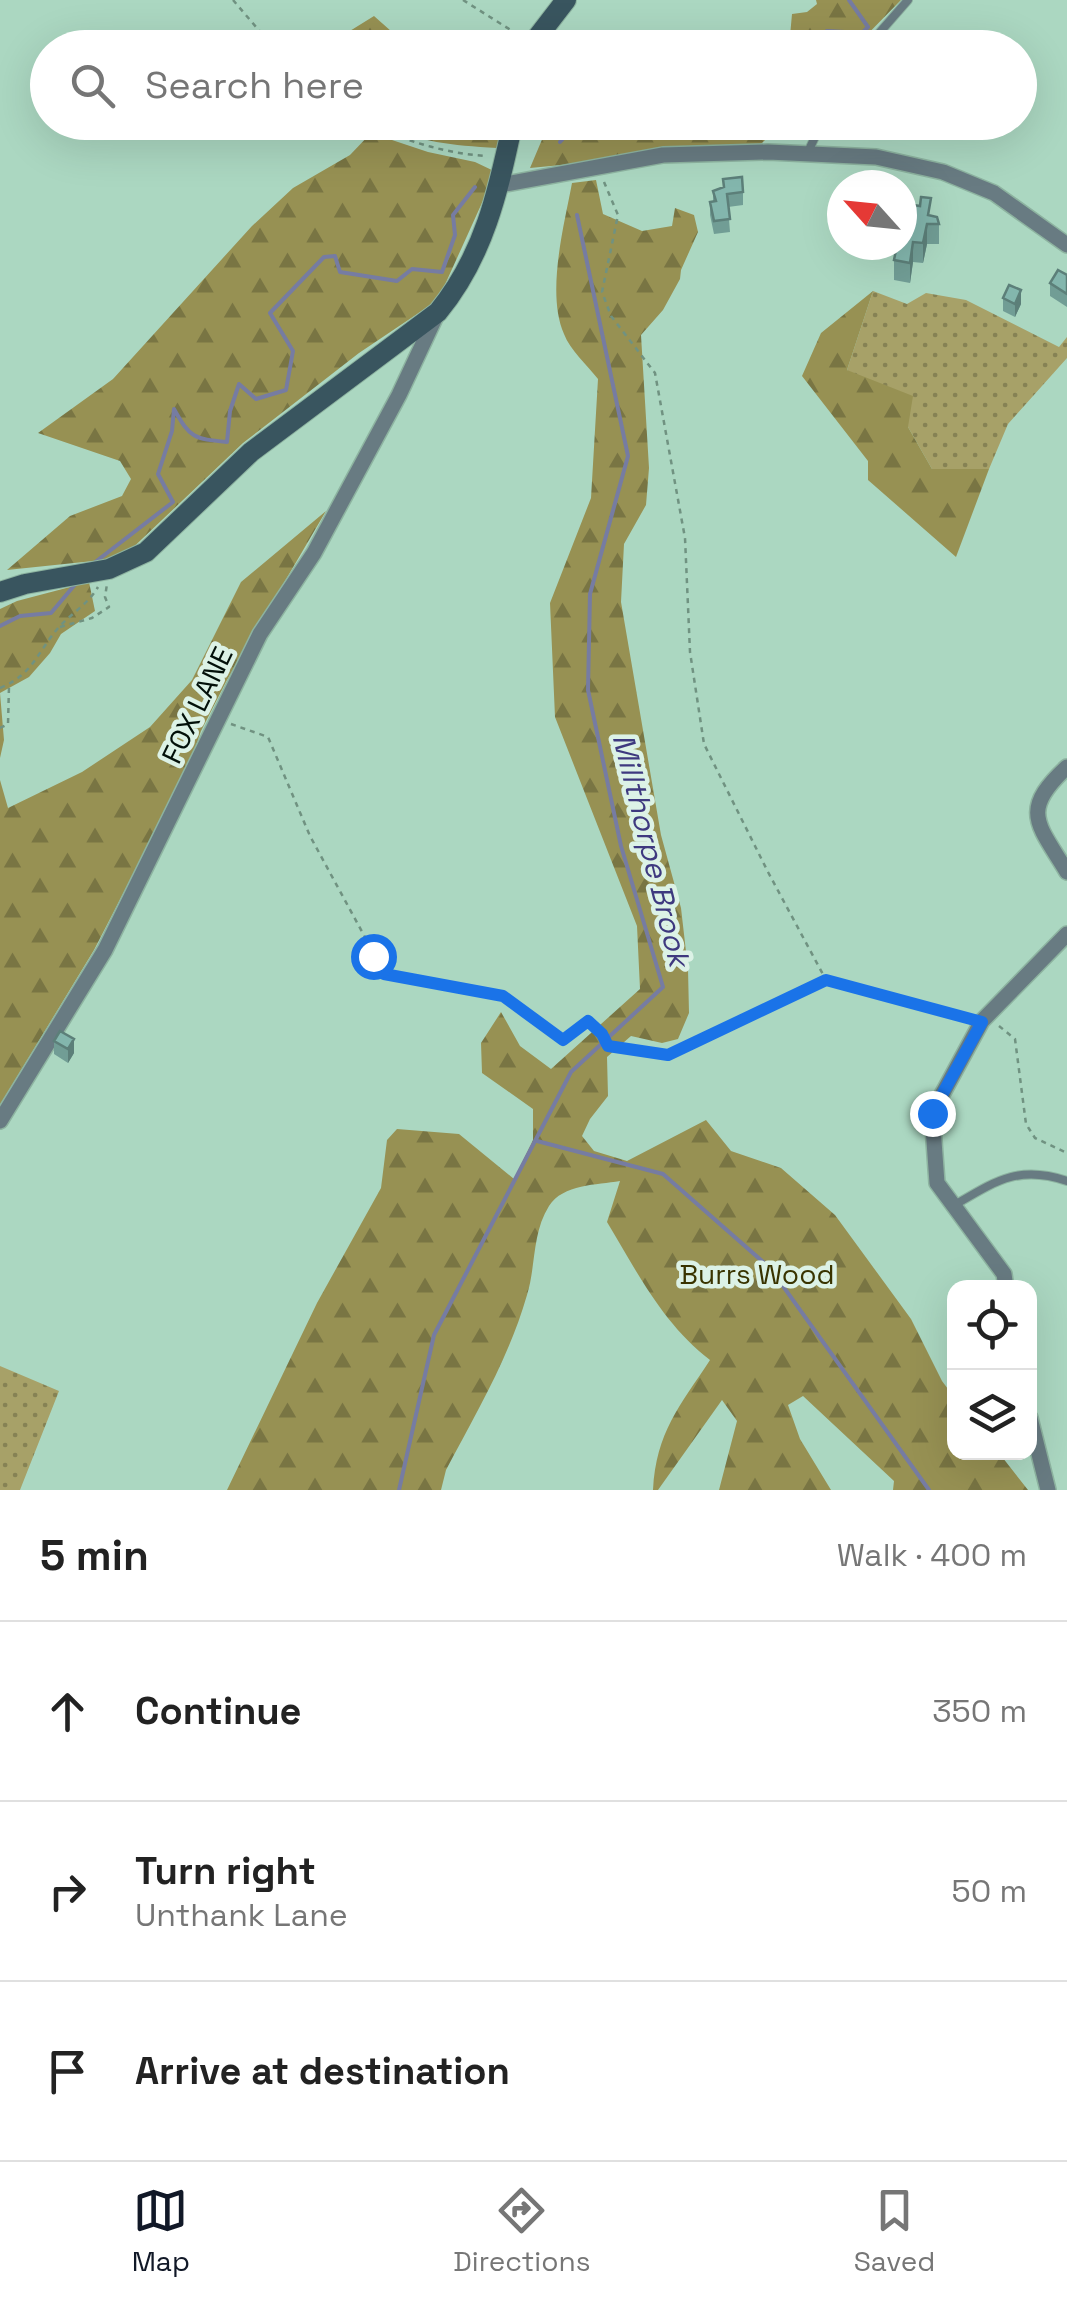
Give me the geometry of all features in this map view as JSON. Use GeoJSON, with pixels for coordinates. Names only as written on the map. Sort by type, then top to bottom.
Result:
{"type":"FeatureCollection","features":[{"type":"Feature","properties":{"kind":"main road"},"geometry":{"type":"LineString","coordinates":[[538,30],[566,0]]}},
{"type":"Feature","properties":{"kind":"main road"},"geometry":{"type":"LineString","coordinates":[[0,592],[109,568],[146,552],[251,452],[438,312],[458,288],[478,249],[500,185],[509,140]]}},
{"type":"Feature","properties":{"kind":"street"},"geometry":{"type":"LineString","coordinates":[[500,185],[663,156],[768,152],[876,157],[943,172],[994,194],[1067,245]]}},
{"type":"Feature","properties":{"kind":"street","name":"FOX LANE"},"geometry":{"type":"LineString","coordinates":[[0,1120],[104,950],[260,634],[314,553],[438,312]]}},
{"type":"Feature","properties":{"kind":"street"},"geometry":{"type":"LineString","coordinates":[[400,342],[417,356]]}},
{"type":"Feature","properties":{"kind":"street"},"geometry":{"type":"LineString","coordinates":[[1067,767],[1046,786],[1036,806],[1040,828],[1067,872]]}},
{"type":"Feature","properties":{"kind":"street"},"geometry":{"type":"LineString","coordinates":[[1005,1280],[937,1183],[932,1113],[984,1019],[1067,934]]}},
{"type":"Feature","properties":{"kind":"street"},"geometry":{"type":"LineString","coordinates":[[1037,1446],[1048,1490]]}},
{"type":"Feature","properties":{"kind":"lane"},"geometry":{"type":"LineString","coordinates":[[882,30],[908,0]]}},
{"type":"Feature","properties":{"kind":"lane"},"geometry":{"type":"LineString","coordinates":[[808,154],[814,140]]}},
{"type":"Feature","properties":{"kind":"lane"},"geometry":{"type":"LineString","coordinates":[[953,1206],[998,1180],[1026,1172],[1067,1181]]}},
{"type":"Feature","properties":{"kind":"path"},"geometry":{"type":"LineString","coordinates":[[233,0],[259,30]]}},
{"type":"Feature","properties":{"kind":"path"},"geometry":{"type":"LineString","coordinates":[[463,0],[507,30]]}},
{"type":"Feature","properties":{"kind":"path"},"geometry":{"type":"LineString","coordinates":[[406,140],[452,153],[506,157]]}},
{"type":"Feature","properties":{"kind":"path"},"geometry":{"type":"LineString","coordinates":[[597,167],[618,215],[602,292],[611,316],[655,373],[662,410],[684,538],[690,652],[704,744],[826,980]]}},
{"type":"Feature","properties":{"kind":"path"},"geometry":{"type":"LineString","coordinates":[[59,627],[92,618],[109,607],[105,597],[109,568]]}},
{"type":"Feature","properties":{"kind":"path"},"geometry":{"type":"LineString","coordinates":[[0,688],[25,676],[59,627],[92,597],[109,568]]}},
{"type":"Feature","properties":{"kind":"path"},"geometry":{"type":"LineString","coordinates":[[0,728],[8,724],[9,685]]}},
{"type":"Feature","properties":{"kind":"path"},"geometry":{"type":"LineString","coordinates":[[220,727],[232,724],[268,737],[310,836],[384,974],[503,996],[563,1040],[588,1021],[608,1046],[668,1055],[826,980],[984,1019],[1015,1039],[1026,1124],[1035,1138],[1067,1153]]}},
{"type":"Feature","properties":{"kind":"shaded area"},"geometry":{"type":"Polygon","coordinates":[[[873,291],[907,304],[926,293],[966,300],[1059,347],[1067,337],[1067,358],[1008,424],[989,469],[932,469],[908,427],[847,370],[873,291]]]}},
{"type":"Feature","properties":{"kind":"shaded area"},"geometry":{"type":"Polygon","coordinates":[[[0,1366],[59,1391],[20,1490],[0,1490],[0,1366]]]}},
{"type":"Feature","properties":{"kind":"green space"},"geometry":{"type":"Polygon","coordinates":[[[816,0],[901,0],[872,30],[791,30],[792,14],[807,12],[817,4],[816,0]]]}},
{"type":"Feature","properties":{"kind":"green space"},"geometry":{"type":"Polygon","coordinates":[[[374,16],[390,30],[351,30],[374,16]]]}},
{"type":"Feature","properties":{"kind":"green space"},"geometry":{"type":"Polygon","coordinates":[[[364,140],[392,140],[475,162],[496,172],[438,300],[359,353],[243,443],[122,558],[7,570],[70,516],[122,496],[131,479],[120,461],[38,433],[113,379],[252,226],[293,188],[350,155],[364,140]]]}},
{"type":"Feature","properties":{"kind":"green space"},"geometry":{"type":"Polygon","coordinates":[[[428,140],[498,140],[497,148],[428,140]]]}},
{"type":"Feature","properties":{"kind":"green space"},"geometry":{"type":"Polygon","coordinates":[[[542,140],[765,140],[759,146],[530,168],[542,140]]]}},
{"type":"Feature","properties":{"kind":"green space","name":"Burrs Wood"},"geometry":{"type":"Polygon","coordinates":[[[596,180],[603,214],[642,231],[672,226],[675,208],[694,215],[698,232],[663,310],[641,335],[649,468],[646,505],[624,544],[621,602],[661,835],[681,908],[689,1013],[678,1039],[662,1043],[631,1036],[607,1057],[608,1096],[582,1136],[594,1151],[627,1161],[706,1120],[731,1151],[781,1168],[835,1215],[911,1319],[947,1388],[947,1460],[1004,1460],[1028,1490],[893,1490],[894,1481],[803,1396],[788,1405],[800,1439],[831,1490],[719,1490],[737,1421],[722,1400],[658,1490],[653,1490],[664,1436],[710,1360],[665,1314],[607,1222],[620,1181],[572,1189],[549,1206],[537,1238],[520,1318],[491,1385],[446,1470],[441,1490],[227,1490],[317,1303],[381,1188],[387,1140],[397,1129],[459,1134],[514,1179],[533,1140],[533,1109],[482,1073],[481,1043],[501,1012],[520,1046],[551,1069],[640,989],[637,926],[555,717],[550,603],[591,498],[598,379],[574,352],[559,318],[557,280],[572,183],[596,180]]]}},
{"type":"Feature","properties":{"kind":"green space"},"geometry":{"type":"Polygon","coordinates":[[[873,291],[847,370],[913,396],[908,427],[932,469],[989,469],[956,557],[868,480],[868,461],[802,376],[821,333],[873,291]]]}},
{"type":"Feature","properties":{"kind":"green space"},"geometry":{"type":"Polygon","coordinates":[[[326,511],[227,680],[201,731],[189,766],[94,950],[0,1105],[0,780],[8,808],[82,772],[150,727],[192,680],[241,582],[326,511]]]}},
{"type":"Feature","properties":{"kind":"green space"},"geometry":{"type":"Polygon","coordinates":[[[89,582],[95,611],[61,634],[29,677],[0,693],[0,609],[89,582]]]}},
{"type":"Feature","properties":{"kind":"green space"},"geometry":{"type":"Polygon","coordinates":[[[0,693],[4,740],[0,758],[0,693]]]}},
{"type":"Feature","properties":{"kind":"building"},"geometry":{"type":"Polygon","coordinates":[[[742,177],[743,192],[727,194],[730,219],[714,221],[710,202],[716,201],[713,191],[724,187],[723,179],[742,177]]]}},
{"type":"Feature","properties":{"kind":"building"},"geometry":{"type":"Polygon","coordinates":[[[921,197],[931,198],[928,215],[937,217],[939,224],[927,224],[923,243],[917,242],[917,206],[921,197]]]}},
{"type":"Feature","properties":{"kind":"building"},"geometry":{"type":"Polygon","coordinates":[[[1058,270],[1067,275],[1067,294],[1050,283],[1058,270]]]}},
{"type":"Feature","properties":{"kind":"building"},"geometry":{"type":"Polygon","coordinates":[[[1009,285],[1021,290],[1015,304],[1003,298],[1009,285]]]}},
{"type":"Feature","properties":{"kind":"building"},"geometry":{"type":"Polygon","coordinates":[[[60,1031],[74,1039],[68,1049],[54,1041],[60,1031]]]}},
{"type":"Feature","properties":{"kind":"waterway","name":"Millthorpe Brook"},"geometry":{"type":"LineString","coordinates":[[849,0],[868,27],[865,30]]}},
{"type":"Feature","properties":{"kind":"waterway"},"geometry":{"type":"LineString","coordinates":[[94,563],[173,502],[158,474],[172,431],[174,409],[194,435],[227,442],[230,411],[239,384],[256,399],[286,390],[293,351],[270,313],[324,257],[335,256],[340,272],[397,281],[412,269],[442,272],[455,235],[453,215],[475,187]]}},
{"type":"Feature","properties":{"kind":"waterway","name":"Millthorpe Brook"},"geometry":{"type":"LineString","coordinates":[[399,1490],[434,1335],[571,1072],[663,987],[621,846],[588,690],[590,594],[628,456],[577,215]]}},
{"type":"Feature","properties":{"kind":"waterway"},"geometry":{"type":"LineString","coordinates":[[0,626],[20,616],[51,613],[78,581]]}},
{"type":"Feature","properties":{"kind":"waterway"},"geometry":{"type":"LineString","coordinates":[[537,1141],[663,1174],[770,1268],[929,1490]]}},
{"type":"Feature","properties":{"kind":"route"},"geometry":{"type":"LineString","coordinates":[[373,956],[384,974],[503,996],[563,1040],[588,1021],[608,1046],[668,1055],[826,980],[982,1022],[932,1113]]}}]}
